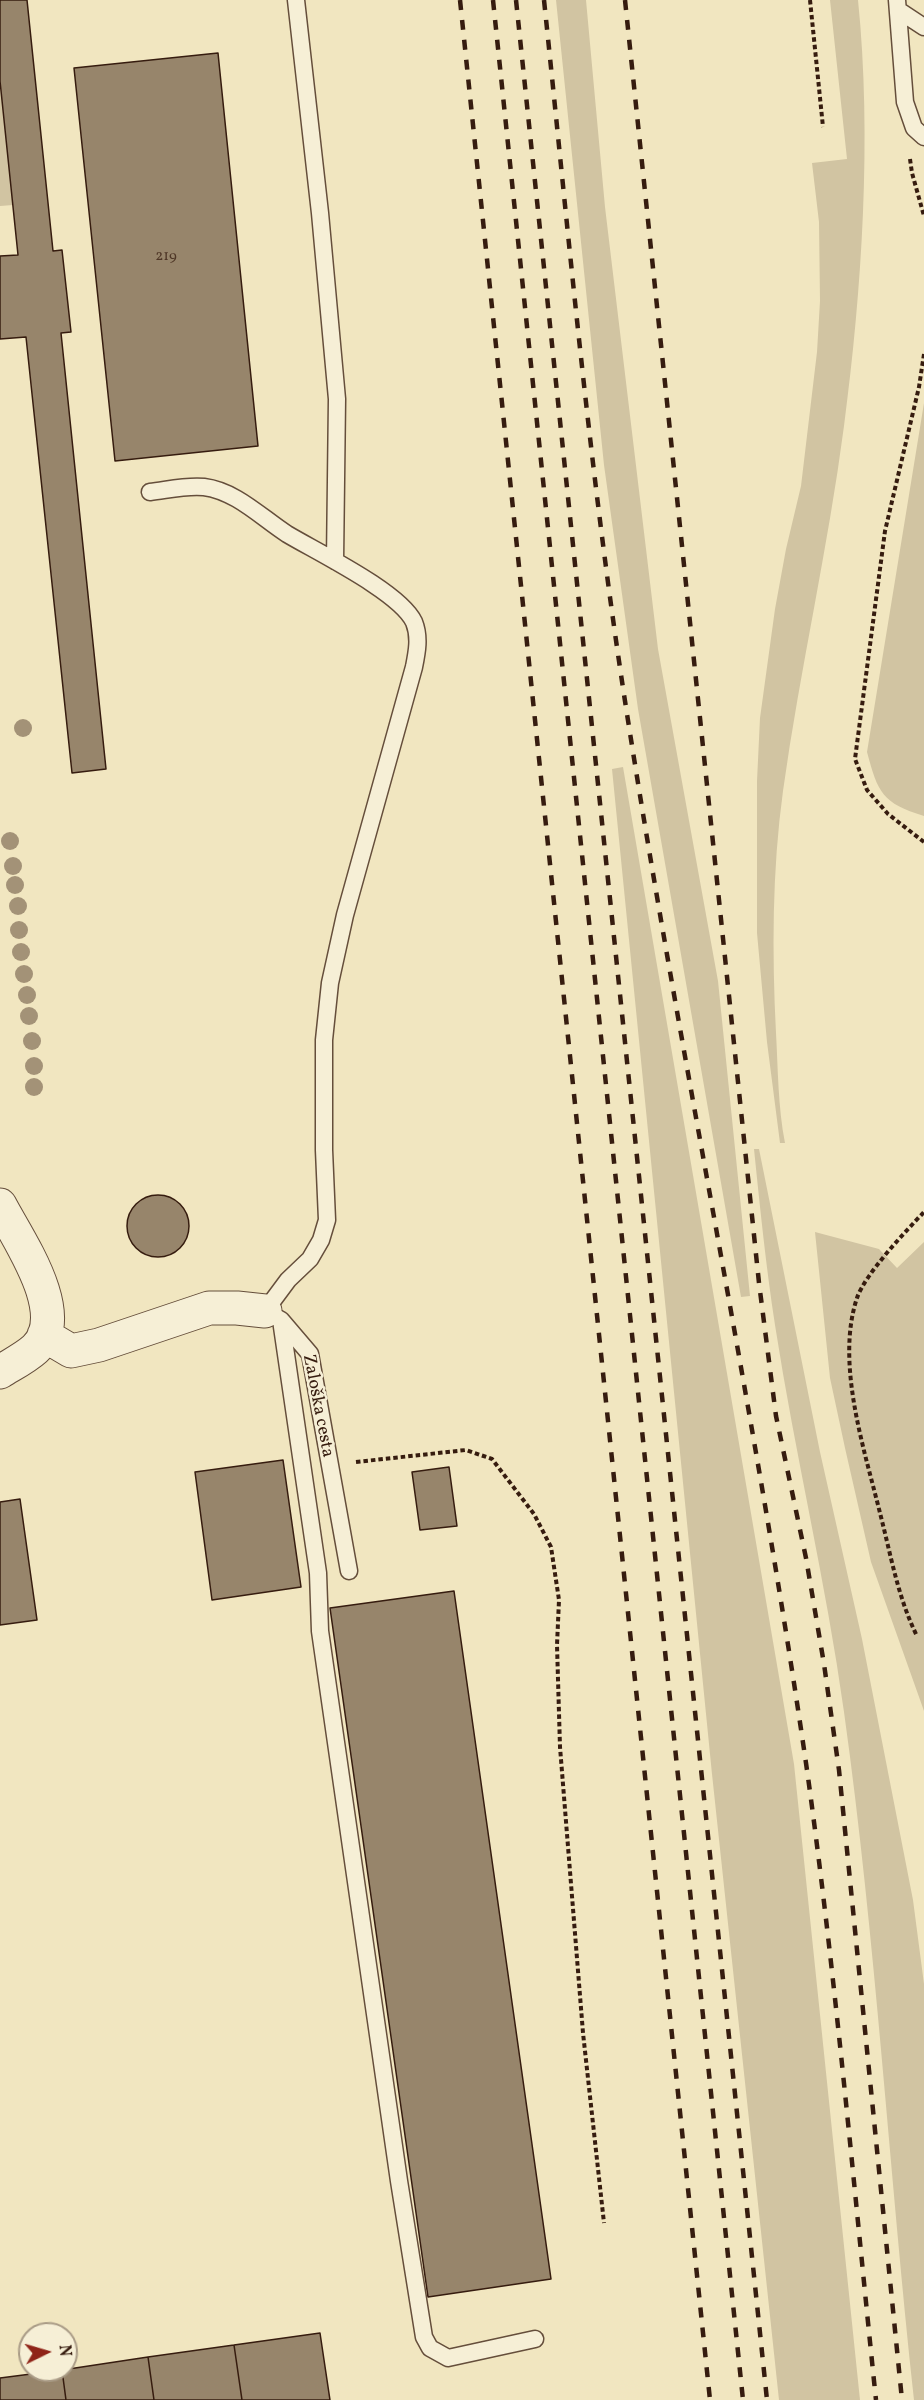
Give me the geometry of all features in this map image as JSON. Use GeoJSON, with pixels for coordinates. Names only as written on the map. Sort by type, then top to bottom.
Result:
{"type":"FeatureCollection","features":[{"type":"Feature","properties":{"kind":"street"},"geometry":{"type":"LineString","coordinates":[[0,1206],[44,1291],[47,1306],[44,1335],[36,1348],[0,1372]]}},
{"type":"Feature","properties":{"kind":"street"},"geometry":{"type":"LineString","coordinates":[[44,1335],[71,1351],[99,1345],[209,1308],[237,1308],[273,1316]]}},
{"type":"Feature","properties":{"kind":"lane"},"geometry":{"type":"LineString","coordinates":[[296,0],[337,399],[335,561]]}},
{"type":"Feature","properties":{"kind":"lane"},"geometry":{"type":"LineString","coordinates":[[898,5],[924,27]]}},
{"type":"Feature","properties":{"kind":"lane"},"geometry":{"type":"LineString","coordinates":[[898,5],[905,102],[914,128],[924,137]]}},
{"type":"Feature","properties":{"kind":"lane"},"geometry":{"type":"LineString","coordinates":[[150,492],[204,487],[220,491],[237,500],[286,533],[352,569],[394,601],[413,621],[419,644],[345,915],[330,983],[324,1040],[324,1150],[327,1220],[321,1240],[310,1259],[288,1280],[273,1316],[318,1573],[320,1631],[400,2192],[424,2337],[430,2348],[447,2358],[536,2339]]}},
{"type":"Feature","properties":{"kind":"lane","name":"Zaloška cesta"},"geometry":{"type":"LineString","coordinates":[[273,1316],[310,1354],[328,1465],[349,1570]]}},
{"type":"Feature","properties":{"kind":"path"},"geometry":{"type":"LineString","coordinates":[[810,0],[823,127]]}},
{"type":"Feature","properties":{"kind":"path"},"geometry":{"type":"LineString","coordinates":[[924,354],[919,387],[885,531],[855,759],[867,790],[888,814],[924,842]]}},
{"type":"Feature","properties":{"kind":"path"},"geometry":{"type":"LineString","coordinates":[[916,1634],[907,1614],[892,1563],[860,1430],[850,1369],[851,1318],[858,1295],[899,1237],[924,1212]]}},
{"type":"Feature","properties":{"kind":"path"},"geometry":{"type":"LineString","coordinates":[[328,1465],[466,1450],[492,1459],[534,1514],[551,1547],[559,1600],[557,1692],[561,1759],[583,2033],[604,2223]]}},
{"type":"Feature","properties":{"kind":"shaded area"},"geometry":{"type":"Polygon","coordinates":[[[556,0],[586,0],[605,207],[658,649],[718,981],[750,1296],[741,1297],[638,709],[604,465],[556,0]]]}},
{"type":"Feature","properties":{"kind":"shaded area"},"geometry":{"type":"Polygon","coordinates":[[[830,0],[858,0],[864,105],[863,213],[856,321],[844,426],[779,821],[774,942],[779,1088],[785,1143],[780,1143],[767,1042],[757,933],[757,781],[760,718],[775,609],[801,486],[817,352],[820,301],[819,222],[812,163],[847,159],[830,0]]]}},
{"type":"Feature","properties":{"kind":"shaded area"},"geometry":{"type":"Polygon","coordinates":[[[0,81],[13,205],[0,206],[0,81]]]}},
{"type":"Feature","properties":{"kind":"shaded area"},"geometry":{"type":"Polygon","coordinates":[[[924,403],[924,816],[890,801],[879,787],[867,752],[924,403]]]}},
{"type":"Feature","properties":{"kind":"shaded area"},"geometry":{"type":"Polygon","coordinates":[[[623,767],[794,1764],[860,2400],[779,2400],[712,1774],[612,769],[623,767]]]}},
{"type":"Feature","properties":{"kind":"shaded area"},"geometry":{"type":"Polygon","coordinates":[[[754,1149],[759,1149],[820,1452],[862,1639],[913,1900],[924,1984],[924,2400],[914,2400],[874,1970],[844,1712],[775,1325],[754,1149]]]}},
{"type":"Feature","properties":{"kind":"shaded area"},"geometry":{"type":"Polygon","coordinates":[[[815,1232],[879,1249],[897,1268],[924,1242],[924,1711],[871,1562],[845,1448],[830,1378],[815,1232]]]}},
{"type":"Feature","properties":{"kind":"building"},"geometry":{"type":"Polygon","coordinates":[[[0,0],[27,0],[53,251],[62,250],[71,332],[61,333],[106,769],[72,773],[26,337],[0,339],[0,256],[18,255],[0,81],[0,0]]]}},
{"type":"Feature","properties":{"kind":"building"},"geometry":{"type":"Polygon","coordinates":[[[218,53],[258,446],[115,461],[74,68],[218,53]]]}},
{"type":"Feature","properties":{"kind":"building"},"geometry":{"type":"Polygon","coordinates":[[[152,1195],[164,1195],[180,1204],[187,1214],[189,1226],[187,1238],[180,1248],[164,1257],[152,1257],[141,1252],[132,1243],[127,1232],[127,1220],[132,1209],[141,1200],[152,1195]]]}},
{"type":"Feature","properties":{"kind":"building"},"geometry":{"type":"Polygon","coordinates":[[[283,1460],[301,1587],[212,1600],[195,1472],[283,1460]]]}},
{"type":"Feature","properties":{"kind":"building"},"geometry":{"type":"Polygon","coordinates":[[[449,1467],[457,1526],[420,1530],[412,1472],[449,1467]]]}},
{"type":"Feature","properties":{"kind":"building"},"geometry":{"type":"Polygon","coordinates":[[[20,1499],[37,1620],[0,1625],[0,1502],[20,1499]]]}},
{"type":"Feature","properties":{"kind":"building"},"geometry":{"type":"Polygon","coordinates":[[[454,1591],[551,2279],[428,2297],[330,1608],[454,1591]]]}},
{"type":"Feature","properties":{"kind":"building"},"geometry":{"type":"Polygon","coordinates":[[[320,2333],[330,2400],[242,2400],[234,2345],[320,2333]]]}},
{"type":"Feature","properties":{"kind":"building"},"geometry":{"type":"Polygon","coordinates":[[[234,2345],[242,2400],[154,2400],[148,2357],[234,2345]]]}},
{"type":"Feature","properties":{"kind":"building"},"geometry":{"type":"Polygon","coordinates":[[[148,2357],[154,2400],[66,2400],[64,2382],[78,2382],[78,2368],[148,2357]]]}},
{"type":"Feature","properties":{"kind":"building"},"geometry":{"type":"Polygon","coordinates":[[[18,2376],[18,2382],[64,2382],[66,2400],[0,2400],[0,2378],[18,2376]]]}},
{"type":"Feature","properties":{"kind":"railway"},"geometry":{"type":"LineString","coordinates":[[460,0],[710,2400]]}},
{"type":"Feature","properties":{"kind":"railway"},"geometry":{"type":"LineString","coordinates":[[493,0],[743,2400]]}},
{"type":"Feature","properties":{"kind":"railway"},"geometry":{"type":"LineString","coordinates":[[516,0],[767,2400]]}},
{"type":"Feature","properties":{"kind":"railway"},"geometry":{"type":"LineString","coordinates":[[544,0],[591,447],[627,714],[648,846],[765,1506],[807,1770],[836,2006],[876,2400]]}},
{"type":"Feature","properties":{"kind":"railway"},"geometry":{"type":"LineString","coordinates":[[625,0],[759,1283],[776,1416],[806,1558],[839,1770],[902,2400]]}}]}
